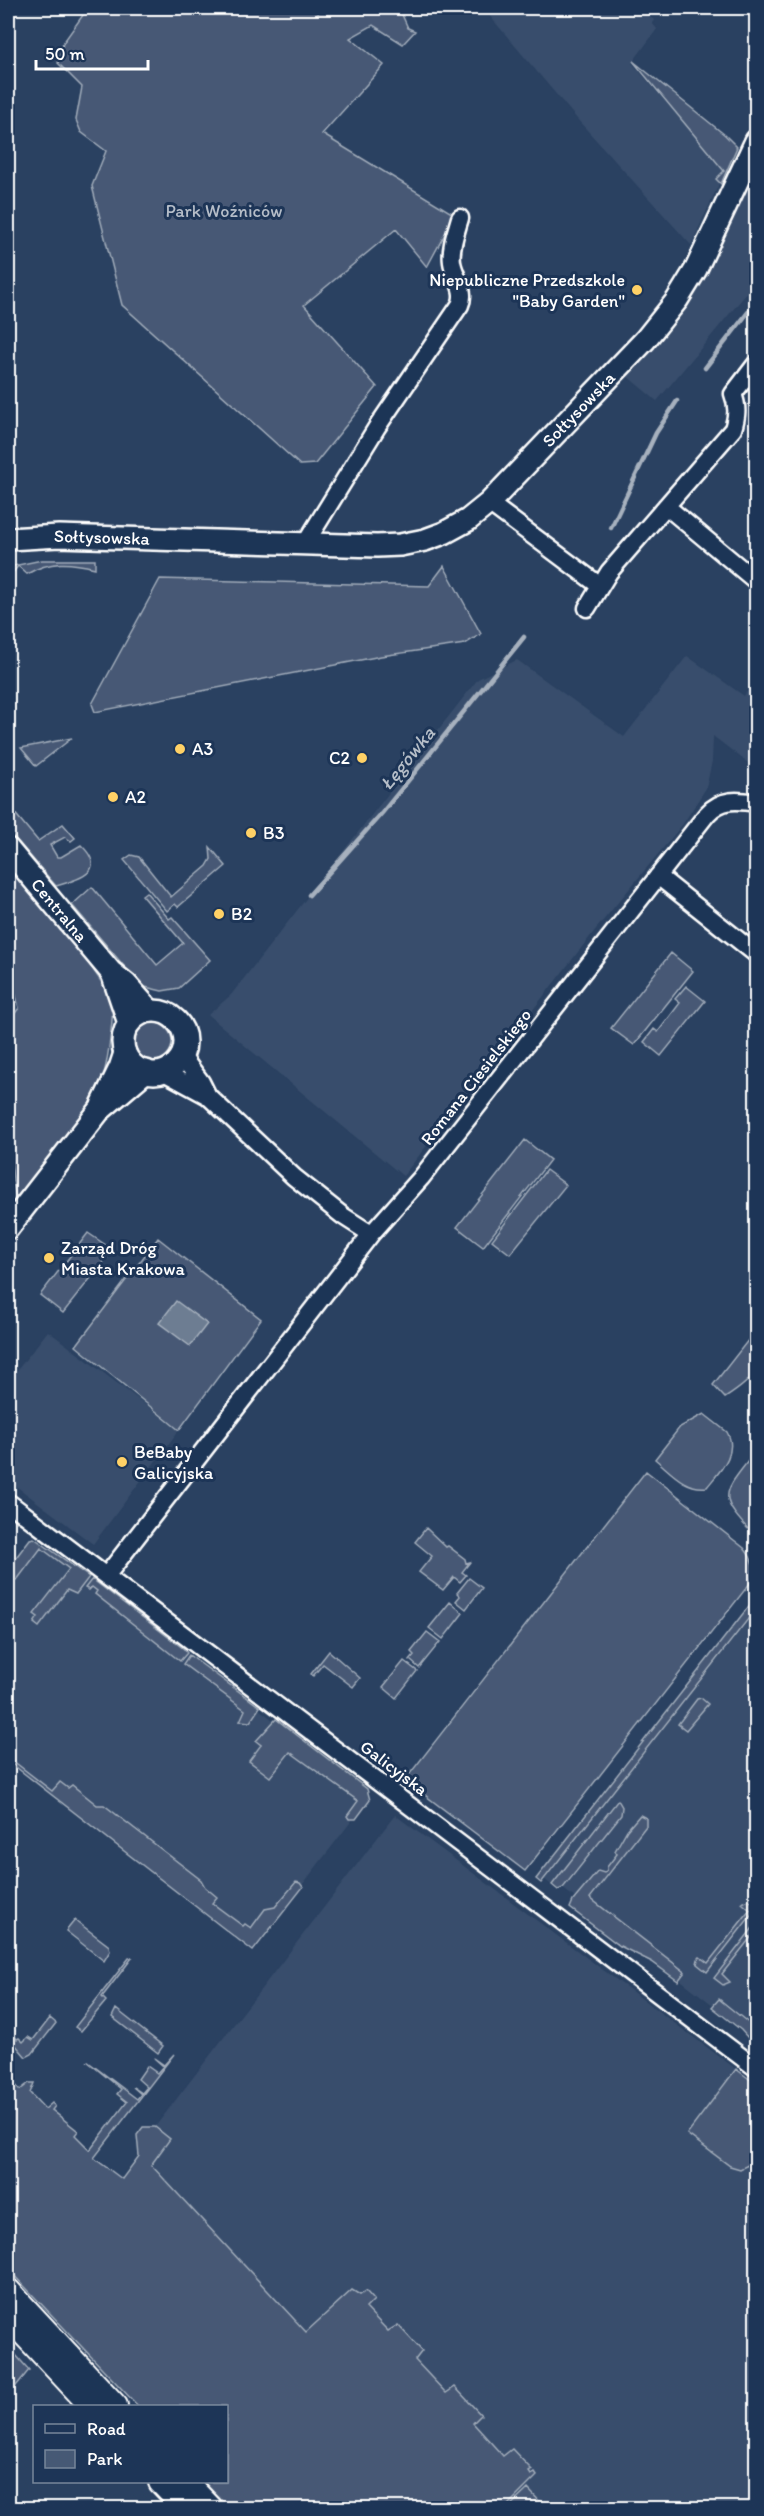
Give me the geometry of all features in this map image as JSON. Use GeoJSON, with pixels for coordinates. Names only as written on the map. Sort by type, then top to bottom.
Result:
{"type":"FeatureCollection","features":[{"type":"Feature","properties":{"kind":"main road"},"geometry":{"type":"LineString","coordinates":[[8,2291],[114,2405]]}},
{"type":"Feature","properties":{"kind":"main road"},"geometry":{"type":"LineString","coordinates":[[8,2316],[91,2405]]}},
{"type":"Feature","properties":{"kind":"main road"},"geometry":{"type":"LineString","coordinates":[[163,2483],[186,2508]]}},
{"type":"Feature","properties":{"kind":"main road"},"geometry":{"type":"LineString","coordinates":[[187,2483],[210,2508]]}},
{"type":"Feature","properties":{"kind":"street","name":"Sołtysowska"},"geometry":{"type":"LineString","coordinates":[[8,539],[70,536],[377,546],[425,540],[468,520],[489,503],[645,340],[672,307],[696,269],[756,141]]}},
{"type":"Feature","properties":{"kind":"street"},"geometry":{"type":"LineString","coordinates":[[305,544],[377,427],[463,300],[452,262],[460,218]]}},
{"type":"Feature","properties":{"kind":"street"},"geometry":{"type":"LineString","coordinates":[[587,608],[609,572],[733,429],[737,416],[737,405],[733,394],[756,364]]}},
{"type":"Feature","properties":{"kind":"street"},"geometry":{"type":"LineString","coordinates":[[489,503],[600,586]]}},
{"type":"Feature","properties":{"kind":"street"},"geometry":{"type":"LineString","coordinates":[[666,506],[756,580]]}},
{"type":"Feature","properties":{"kind":"street","name":"Romana Ciesielskiego"},"geometry":{"type":"LineString","coordinates":[[107,1575],[371,1234],[421,1178],[707,814],[717,805],[736,801],[756,802]]}},
{"type":"Feature","properties":{"kind":"street","name":"Centralna"},"geometry":{"type":"LineString","coordinates":[[8,849],[111,972],[126,984],[150,1011]]}},
{"type":"Feature","properties":{"kind":"street"},"geometry":{"type":"LineString","coordinates":[[658,876],[756,954]]}},
{"type":"Feature","properties":{"kind":"street","name":"Centralna"},"geometry":{"type":"LineString","coordinates":[[111,972],[129,1023]]}},
{"type":"Feature","properties":{"kind":"street"},"geometry":{"type":"LineString","coordinates":[[8,1228],[99,1111],[120,1068],[125,1053],[124,1036],[129,1023],[150,1011],[167,1014],[178,1023],[184,1038],[181,1055],[174,1066],[154,1071],[99,1111]]}},
{"type":"Feature","properties":{"kind":"street"},"geometry":{"type":"LineString","coordinates":[[125,1053],[131,1064],[154,1071],[208,1096],[294,1178],[343,1216],[371,1234]]}},
{"type":"Feature","properties":{"kind":"street"},"geometry":{"type":"LineString","coordinates":[[181,1055],[201,1082],[208,1096]]}},
{"type":"Feature","properties":{"kind":"street","name":"Galicyjska"},"geometry":{"type":"LineString","coordinates":[[8,1502],[756,2068]]}},
{"type":"Feature","properties":{"kind":"shaded area"},"geometry":{"type":"Polygon","coordinates":[[[483,8],[638,8],[654,20],[652,23],[657,29],[632,63],[725,171],[691,245],[578,120],[483,8]]]}},
{"type":"Feature","properties":{"kind":"shaded area"},"geometry":{"type":"Polygon","coordinates":[[[756,167],[756,282],[657,401],[627,376],[658,343],[681,314],[700,284],[756,167]]]}},
{"type":"Feature","properties":{"kind":"shaded area"},"geometry":{"type":"Polygon","coordinates":[[[687,656],[744,696],[756,678],[756,769],[713,736],[712,761],[706,788],[683,824],[596,929],[403,1176],[208,1015],[231,995],[478,679],[517,660],[624,737],[687,656]]]}},
{"type":"Feature","properties":{"kind":"shaded area"},"geometry":{"type":"Polygon","coordinates":[[[176,1301],[207,1324],[190,1346],[159,1323],[176,1301]]]}},
{"type":"Feature","properties":{"kind":"shaded area"},"geometry":{"type":"Polygon","coordinates":[[[48,1331],[179,1430],[93,1544],[8,1480],[8,1382],[48,1331]]]}},
{"type":"Feature","properties":{"kind":"shaded area"},"geometry":{"type":"Polygon","coordinates":[[[38,1540],[367,1792],[366,1802],[253,1949],[8,1761],[8,1570],[38,1540]]]}},
{"type":"Feature","properties":{"kind":"shaded area"},"geometry":{"type":"Polygon","coordinates":[[[756,1611],[756,2045],[744,2029],[561,1887],[558,1890],[544,1879],[756,1611]]]}},
{"type":"Feature","properties":{"kind":"shaded area"},"geometry":{"type":"Polygon","coordinates":[[[395,1815],[732,2066],[756,2087],[756,2508],[416,2508],[117,2186],[139,2156],[137,2135],[145,2126],[155,2127],[395,1815]]]}},
{"type":"Feature","properties":{"kind":"green space","name":"Park Woźniców"},"geometry":{"type":"Polygon","coordinates":[[[88,8],[311,8],[318,13],[322,8],[399,8],[408,28],[415,31],[403,44],[373,25],[350,38],[384,65],[322,134],[455,215],[427,267],[396,229],[304,305],[377,387],[315,464],[300,465],[122,305],[92,186],[106,151],[81,132],[76,120],[82,87],[58,63],[63,43],[88,8]]]}},
{"type":"Feature","properties":{"kind":"green space"},"geometry":{"type":"Polygon","coordinates":[[[633,61],[737,147],[721,184],[716,179],[724,171],[633,61]]]}},
{"type":"Feature","properties":{"kind":"green space"},"geometry":{"type":"Polygon","coordinates":[[[42,560],[95,560],[95,568],[77,564],[52,564],[27,574],[18,566],[8,579],[8,567],[42,560]]]}},
{"type":"Feature","properties":{"kind":"green space"},"geometry":{"type":"Polygon","coordinates":[[[444,566],[481,634],[465,644],[381,656],[95,712],[92,704],[160,579],[429,586],[444,566]]]}},
{"type":"Feature","properties":{"kind":"green space"},"geometry":{"type":"Polygon","coordinates":[[[72,738],[36,766],[21,748],[72,738]]]}},
{"type":"Feature","properties":{"kind":"green space"},"geometry":{"type":"Polygon","coordinates":[[[8,805],[38,841],[63,824],[75,838],[71,841],[65,837],[50,845],[57,857],[81,845],[89,854],[92,868],[82,877],[56,886],[8,830],[8,805]]]}},
{"type":"Feature","properties":{"kind":"green space"},"geometry":{"type":"Polygon","coordinates":[[[210,847],[226,866],[178,907],[175,904],[167,911],[124,860],[131,855],[139,857],[171,897],[207,866],[211,859],[210,847]]]}},
{"type":"Feature","properties":{"kind":"green space"},"geometry":{"type":"Polygon","coordinates":[[[8,869],[82,955],[107,991],[112,1004],[108,1055],[101,1081],[105,1084],[16,1201],[8,1142],[8,1022],[19,1008],[8,965],[8,869]]]}},
{"type":"Feature","properties":{"kind":"green space"},"geometry":{"type":"Polygon","coordinates":[[[92,887],[157,965],[183,943],[142,895],[146,892],[210,960],[179,988],[162,991],[141,986],[72,905],[92,887]]]}},
{"type":"Feature","properties":{"kind":"green space"},"geometry":{"type":"Polygon","coordinates":[[[671,953],[693,971],[634,1045],[611,1028],[671,953]]]}},
{"type":"Feature","properties":{"kind":"green space"},"geometry":{"type":"Polygon","coordinates":[[[686,986],[705,1001],[661,1056],[644,1042],[654,1029],[658,1032],[680,1003],[675,999],[686,986]]]}},
{"type":"Feature","properties":{"kind":"green space"},"geometry":{"type":"Polygon","coordinates":[[[153,1023],[167,1028],[172,1042],[167,1056],[153,1061],[139,1056],[134,1042],[139,1028],[153,1023]]]}},
{"type":"Feature","properties":{"kind":"green space"},"geometry":{"type":"Polygon","coordinates":[[[525,1140],[550,1160],[483,1247],[457,1227],[525,1140]]]}},
{"type":"Feature","properties":{"kind":"green space"},"geometry":{"type":"Polygon","coordinates":[[[546,1170],[566,1185],[510,1254],[492,1240],[546,1170]]]}},
{"type":"Feature","properties":{"kind":"green space"},"geometry":{"type":"Polygon","coordinates":[[[88,1233],[113,1250],[63,1313],[40,1295],[88,1233]]]}},
{"type":"Feature","properties":{"kind":"green space"},"geometry":{"type":"Polygon","coordinates":[[[158,1238],[261,1319],[179,1430],[76,1346],[158,1238]]]}},
{"type":"Feature","properties":{"kind":"green space"},"geometry":{"type":"Polygon","coordinates":[[[756,1330],[755,1370],[746,1383],[725,1398],[713,1385],[756,1330]]]}},
{"type":"Feature","properties":{"kind":"green space"},"geometry":{"type":"Polygon","coordinates":[[[704,1414],[727,1432],[731,1447],[726,1462],[717,1475],[707,1487],[699,1487],[685,1483],[655,1459],[680,1427],[704,1414]]]}},
{"type":"Feature","properties":{"kind":"green space"},"geometry":{"type":"Polygon","coordinates":[[[756,1451],[756,1537],[734,1512],[729,1503],[728,1494],[730,1486],[756,1451]]]}},
{"type":"Feature","properties":{"kind":"green space"},"geometry":{"type":"Polygon","coordinates":[[[646,1471],[744,1548],[753,1564],[751,1582],[525,1871],[405,1780],[646,1471]]]}},
{"type":"Feature","properties":{"kind":"green space"},"geometry":{"type":"Polygon","coordinates":[[[426,1528],[446,1547],[448,1546],[465,1559],[466,1563],[470,1562],[462,1572],[466,1575],[460,1582],[454,1577],[443,1590],[419,1572],[432,1556],[415,1542],[426,1528]]]}},
{"type":"Feature","properties":{"kind":"green space"},"geometry":{"type":"Polygon","coordinates":[[[34,1538],[89,1577],[76,1594],[67,1590],[39,1627],[34,1623],[38,1617],[34,1614],[69,1569],[41,1548],[17,1580],[8,1574],[8,1568],[30,1539],[34,1538]]]}},
{"type":"Feature","properties":{"kind":"green space"},"geometry":{"type":"Polygon","coordinates":[[[469,1578],[482,1588],[466,1609],[456,1601],[460,1596],[457,1593],[469,1578]]]}},
{"type":"Feature","properties":{"kind":"green space"},"geometry":{"type":"Polygon","coordinates":[[[92,1579],[187,1653],[180,1661],[95,1594],[97,1591],[92,1587],[89,1590],[85,1588],[92,1579]]]}},
{"type":"Feature","properties":{"kind":"green space"},"geometry":{"type":"Polygon","coordinates":[[[756,1597],[756,1609],[541,1883],[536,1879],[756,1597]]]}},
{"type":"Feature","properties":{"kind":"green space"},"geometry":{"type":"Polygon","coordinates":[[[450,1602],[463,1613],[443,1639],[429,1628],[450,1602]]]}},
{"type":"Feature","properties":{"kind":"green space"},"geometry":{"type":"Polygon","coordinates":[[[427,1632],[440,1642],[419,1668],[410,1660],[414,1655],[411,1652],[427,1632]]]}},
{"type":"Feature","properties":{"kind":"green space"},"geometry":{"type":"Polygon","coordinates":[[[329,1651],[360,1678],[353,1687],[323,1664],[313,1676],[311,1674],[329,1651]]]}},
{"type":"Feature","properties":{"kind":"green space"},"geometry":{"type":"Polygon","coordinates":[[[189,1655],[260,1707],[250,1722],[240,1721],[245,1710],[183,1664],[189,1655]]]}},
{"type":"Feature","properties":{"kind":"green space"},"geometry":{"type":"Polygon","coordinates":[[[404,1661],[417,1671],[396,1698],[383,1687],[404,1661]]]}},
{"type":"Feature","properties":{"kind":"green space"},"geometry":{"type":"Polygon","coordinates":[[[701,1698],[708,1704],[686,1730],[678,1724],[697,1699],[701,1698]]]}},
{"type":"Feature","properties":{"kind":"green space"},"geometry":{"type":"Polygon","coordinates":[[[276,1719],[367,1789],[370,1800],[356,1819],[349,1819],[347,1816],[358,1801],[290,1752],[270,1777],[249,1761],[261,1745],[256,1741],[276,1719]]]}},
{"type":"Feature","properties":{"kind":"green space"},"geometry":{"type":"Polygon","coordinates":[[[8,1757],[52,1791],[60,1782],[68,1788],[72,1785],[97,1805],[104,1805],[201,1880],[205,1887],[217,1897],[212,1903],[243,1926],[245,1924],[251,1928],[265,1909],[275,1907],[296,1882],[303,1887],[253,1951],[8,1761],[8,1757]]]}},
{"type":"Feature","properties":{"kind":"green space"},"geometry":{"type":"Polygon","coordinates":[[[618,1800],[622,1807],[621,1815],[563,1888],[558,1890],[552,1885],[618,1800]]]}},
{"type":"Feature","properties":{"kind":"green space"},"geometry":{"type":"Polygon","coordinates":[[[640,1815],[646,1818],[646,1826],[590,1898],[685,1972],[678,1981],[652,1962],[620,1946],[570,1908],[573,1901],[598,1871],[604,1873],[607,1870],[627,1830],[640,1815]]]}},
{"type":"Feature","properties":{"kind":"green space"},"geometry":{"type":"Polygon","coordinates":[[[749,1900],[756,1905],[756,1909],[707,1972],[697,1964],[698,1959],[700,1957],[708,1963],[750,1910],[742,1903],[749,1900]]]}},
{"type":"Feature","properties":{"kind":"green space"},"geometry":{"type":"Polygon","coordinates":[[[75,1920],[109,1946],[110,1951],[104,1961],[66,1931],[75,1920]]]}},
{"type":"Feature","properties":{"kind":"green space"},"geometry":{"type":"Polygon","coordinates":[[[756,1924],[756,1931],[722,1974],[730,1982],[723,1985],[714,1978],[756,1924]]]}},
{"type":"Feature","properties":{"kind":"green space"},"geometry":{"type":"Polygon","coordinates":[[[129,1958],[132,1958],[102,1997],[106,2001],[81,2031],[75,2027],[129,1958]]]}},
{"type":"Feature","properties":{"kind":"green space"},"geometry":{"type":"Polygon","coordinates":[[[719,1999],[756,2029],[756,2047],[741,2030],[712,2007],[719,1999]]]}},
{"type":"Feature","properties":{"kind":"green space"},"geometry":{"type":"Polygon","coordinates":[[[116,2009],[163,2046],[158,2053],[112,2017],[116,2009]]]}},
{"type":"Feature","properties":{"kind":"green space"},"geometry":{"type":"Polygon","coordinates":[[[50,2018],[56,2023],[32,2054],[26,2057],[8,2036],[14,2029],[13,2035],[17,2039],[23,2042],[28,2037],[33,2040],[50,2018]]]}},
{"type":"Feature","properties":{"kind":"green space"},"geometry":{"type":"Polygon","coordinates":[[[174,2054],[94,2158],[122,2179],[139,2156],[137,2135],[143,2127],[155,2127],[170,2139],[151,2165],[306,2332],[352,2290],[360,2295],[366,2291],[374,2300],[366,2308],[388,2331],[398,2325],[422,2351],[415,2360],[446,2393],[455,2387],[481,2415],[473,2423],[503,2456],[512,2449],[532,2470],[529,2472],[531,2475],[535,2473],[537,2476],[505,2508],[229,2508],[205,2483],[228,2483],[228,2405],[137,2405],[8,2269],[8,2077],[20,2090],[29,2083],[34,2083],[30,2093],[45,2109],[52,2103],[55,2106],[52,2110],[78,2131],[75,2135],[90,2150],[127,2102],[117,2094],[121,2089],[87,2061],[137,2099],[141,2094],[133,2087],[142,2093],[147,2087],[138,2079],[147,2066],[157,2073],[163,2066],[154,2058],[164,2065],[174,2054]]]}},
{"type":"Feature","properties":{"kind":"green space"},"geometry":{"type":"Polygon","coordinates":[[[736,2069],[756,2084],[756,2161],[740,2169],[730,2166],[687,2134],[736,2069]]]}},
{"type":"Feature","properties":{"kind":"green space"},"geometry":{"type":"Polygon","coordinates":[[[8,2346],[29,2370],[8,2396],[8,2346]]]}},
{"type":"Feature","properties":{"kind":"green space"},"geometry":{"type":"Polygon","coordinates":[[[528,2489],[546,2508],[508,2508],[528,2489]]]}},
{"type":"Feature","properties":{"kind":"waterway","name":"Łęgówka"},"geometry":{"type":"LineString","coordinates":[[705,368],[756,302]]}},
{"type":"Feature","properties":{"kind":"waterway","name":"Łęgówka"},"geometry":{"type":"LineString","coordinates":[[611,528],[656,433],[677,401]]}},
{"type":"Feature","properties":{"kind":"waterway","name":"Łęgówka"},"geometry":{"type":"LineString","coordinates":[[309,895],[382,813],[524,637]]}},
{"type":"Feature","properties":{"kind":"place","name":"Niepubliczne Przedszkole \"Baby Garden\""},"geometry":{"type":"Point","coordinates":[637,290]}},
{"type":"Feature","properties":{"kind":"place","name":"A3"},"geometry":{"type":"Point","coordinates":[180,749]}},
{"type":"Feature","properties":{"kind":"place","name":"C2"},"geometry":{"type":"Point","coordinates":[362,758]}},
{"type":"Feature","properties":{"kind":"place","name":"A2"},"geometry":{"type":"Point","coordinates":[113,797]}},
{"type":"Feature","properties":{"kind":"place","name":"B3"},"geometry":{"type":"Point","coordinates":[251,833]}},
{"type":"Feature","properties":{"kind":"place","name":"B2"},"geometry":{"type":"Point","coordinates":[219,914]}},
{"type":"Feature","properties":{"kind":"place","name":"Zarząd Dróg Miasta Krakowa"},"geometry":{"type":"Point","coordinates":[49,1258]}},
{"type":"Feature","properties":{"kind":"place","name":"BeBaby Galicyjska"},"geometry":{"type":"Point","coordinates":[122,1462]}}]}
